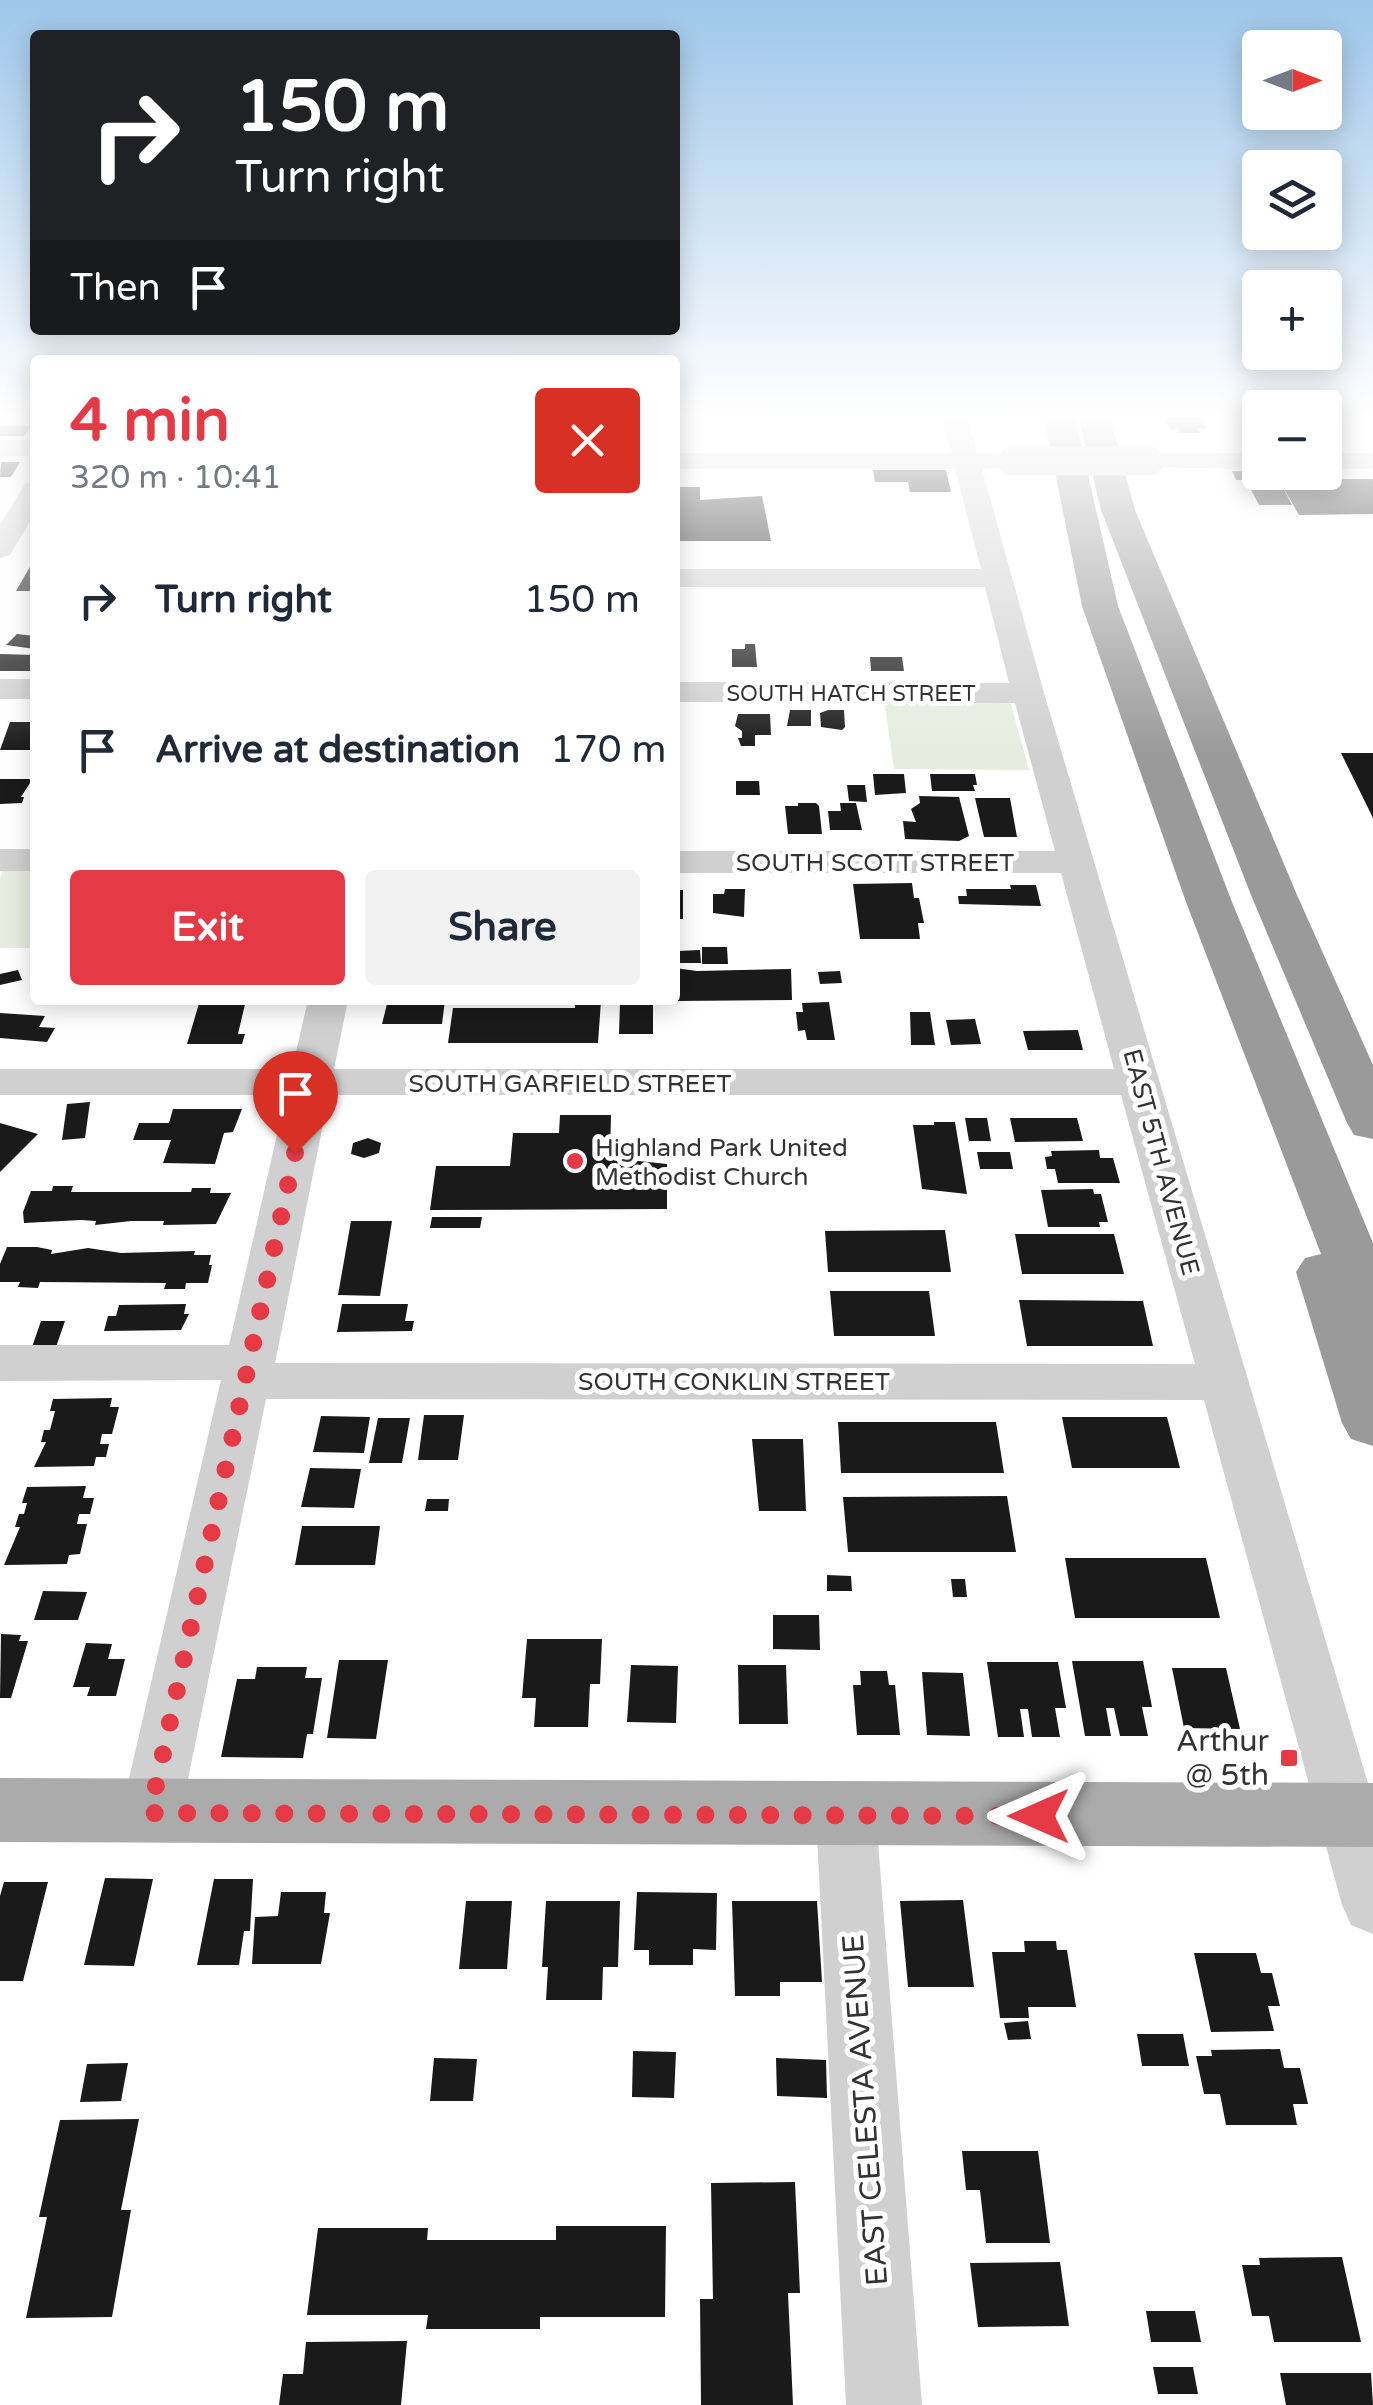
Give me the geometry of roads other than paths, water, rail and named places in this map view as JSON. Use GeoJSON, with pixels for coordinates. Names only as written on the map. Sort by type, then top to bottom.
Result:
{"type":"FeatureCollection","features":[{"type":"Feature","properties":{"kind":"highway"},"geometry":{"type":"LineString","coordinates":[[1083,530],[1100,606],[1208,902],[1373,1314]]}},
{"type":"Feature","properties":{"kind":"highway"},"geometry":{"type":"LineString","coordinates":[[1126,530],[1274,895],[1373,1123]]}},
{"type":"Feature","properties":{"kind":"highway"},"geometry":{"type":"LineString","coordinates":[[1274,895],[1373,1088]]}},
{"type":"Feature","properties":{"kind":"highway"},"geometry":{"type":"LineString","coordinates":[[1208,902],[1373,1422]]}},
{"type":"Feature","properties":{"kind":"main road"},"geometry":{"type":"LineString","coordinates":[[0,1810],[1360,1815]]}},
{"type":"Feature","properties":{"kind":"street","name":"EAST 5TH AVENUE"},"geometry":{"type":"LineString","coordinates":[[984,530],[1222,1382],[1360,1815],[1373,1905]]}},
{"type":"Feature","properties":{"kind":"street"},"geometry":{"type":"LineString","coordinates":[[680,578],[996,578]]}},
{"type":"Feature","properties":{"kind":"street"},"geometry":{"type":"LineString","coordinates":[[0,689],[30,689]]}},
{"type":"Feature","properties":{"kind":"street","name":"SOUTH HATCH STREET"},"geometry":{"type":"LineString","coordinates":[[680,692],[1028,693]]}},
{"type":"Feature","properties":{"kind":"street"},"geometry":{"type":"LineString","coordinates":[[0,860],[30,860]]}},
{"type":"Feature","properties":{"kind":"street","name":"SOUTH SCOTT STREET"},"geometry":{"type":"LineString","coordinates":[[680,862],[1076,862]]}},
{"type":"Feature","properties":{"kind":"street"},"geometry":{"type":"LineString","coordinates":[[150,1813],[327,1005]]}},
{"type":"Feature","properties":{"kind":"street","name":"SOUTH GARFIELD STREET"},"geometry":{"type":"LineString","coordinates":[[0,1082],[1140,1082]]}},
{"type":"Feature","properties":{"kind":"street","name":"SOUTH CONKLIN STREET"},"geometry":{"type":"LineString","coordinates":[[0,1363],[249,1371],[1222,1382]]}},
{"type":"Feature","properties":{"kind":"street","name":"EAST CELESTA AVENUE"},"geometry":{"type":"LineString","coordinates":[[846,1816],[884,2405]]}},
{"type":"Feature","properties":{"kind":"place","name":"Highland Park United Methodist Church"},"geometry":{"type":"Point","coordinates":[575,1161]}},
{"type":"Feature","properties":{"kind":"place","name":"Arthur @ 5th"},"geometry":{"type":"Point","coordinates":[1289,1758]}}]}
